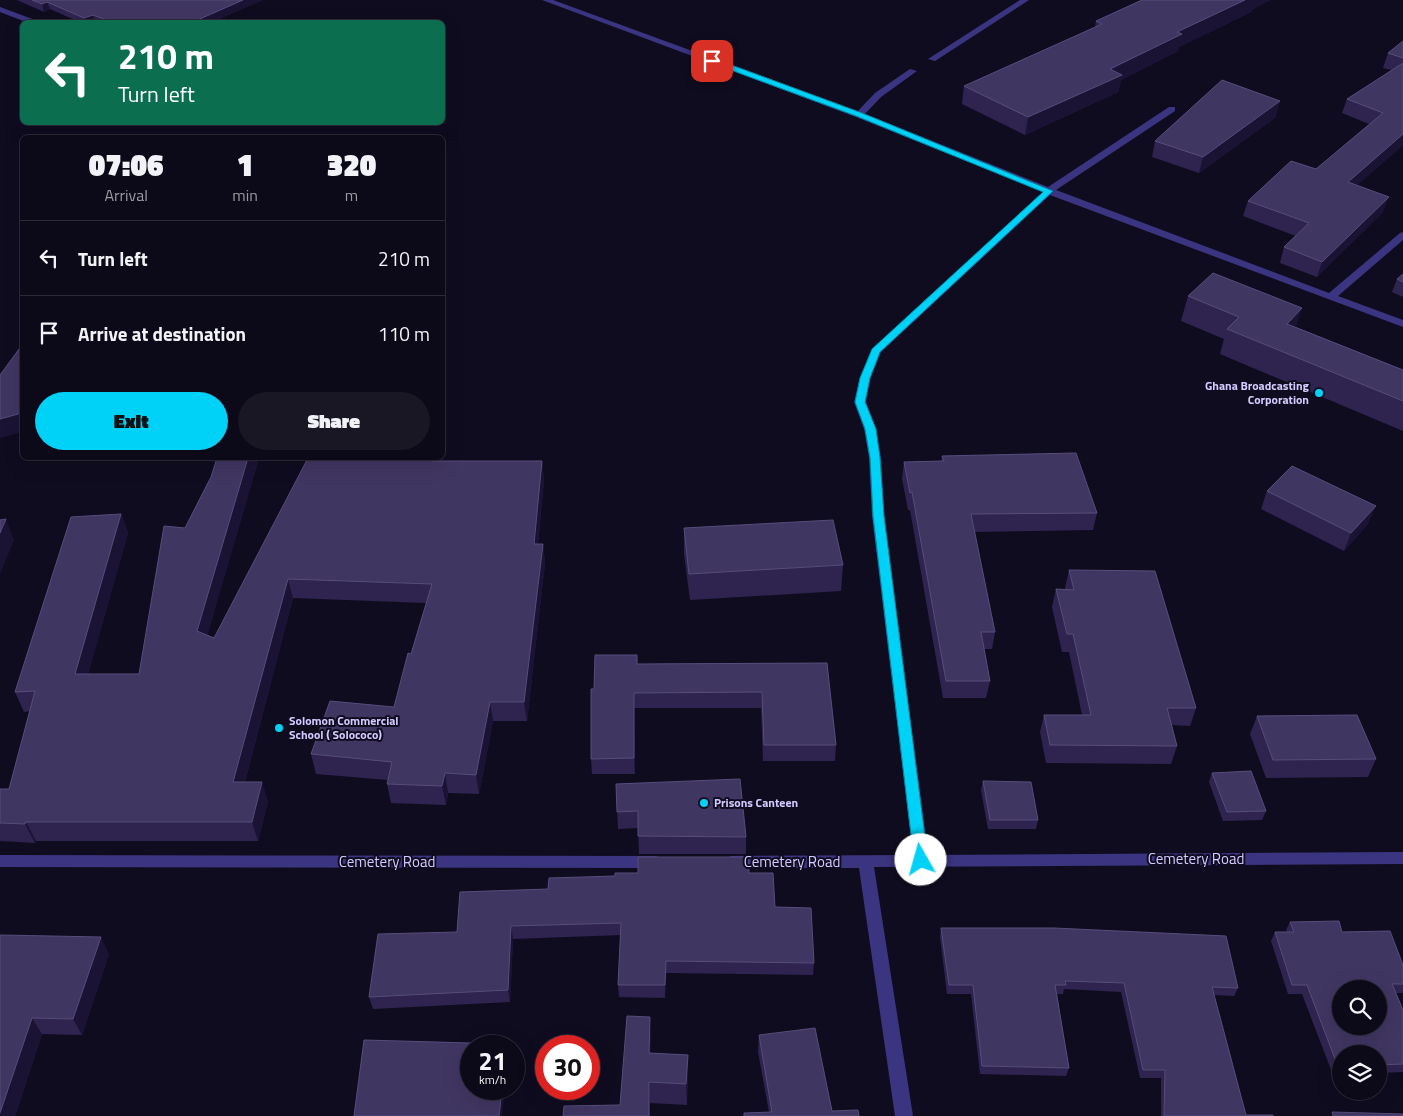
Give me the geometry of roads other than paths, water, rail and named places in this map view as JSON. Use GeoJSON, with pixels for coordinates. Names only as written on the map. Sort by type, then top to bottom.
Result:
{"type":"FeatureCollection","features":[{"type":"Feature","properties":{"kind":"street"},"geometry":{"type":"LineString","coordinates":[[546,0],[859,115],[1049,191],[1403,324]]}},
{"type":"Feature","properties":{"kind":"street"},"geometry":{"type":"LineString","coordinates":[[932,59],[1024,0]]}},
{"type":"Feature","properties":{"kind":"street"},"geometry":{"type":"LineString","coordinates":[[0,9],[27,20]]}},
{"type":"Feature","properties":{"kind":"street"},"geometry":{"type":"LineString","coordinates":[[859,115],[878,95],[912,71]]}},
{"type":"Feature","properties":{"kind":"street"},"geometry":{"type":"LineString","coordinates":[[921,860],[878,516],[875,458],[870,429],[860,402],[865,378],[876,351],[1049,191],[1172,109]]}},
{"type":"Feature","properties":{"kind":"street"},"geometry":{"type":"LineString","coordinates":[[1330,297],[1403,234]]}},
{"type":"Feature","properties":{"kind":"street","name":"Cemetery Road"},"geometry":{"type":"LineString","coordinates":[[717,862],[1403,858]]}},
{"type":"Feature","properties":{"kind":"street","name":"Cemetery Road"},"geometry":{"type":"LineString","coordinates":[[0,861],[667,862]]}},
{"type":"Feature","properties":{"kind":"street"},"geometry":{"type":"LineString","coordinates":[[866,862],[904,1116]]}},
{"type":"Feature","properties":{"kind":"place","name":"Ghana Broadcasting Corporation"},"geometry":{"type":"Point","coordinates":[1319,393]}},
{"type":"Feature","properties":{"kind":"place","name":"Solomon Commercial School ( Solococo)"},"geometry":{"type":"Point","coordinates":[279,728]}},
{"type":"Feature","properties":{"kind":"place","name":"Prisons Canteen"},"geometry":{"type":"Point","coordinates":[704,803]}}]}
